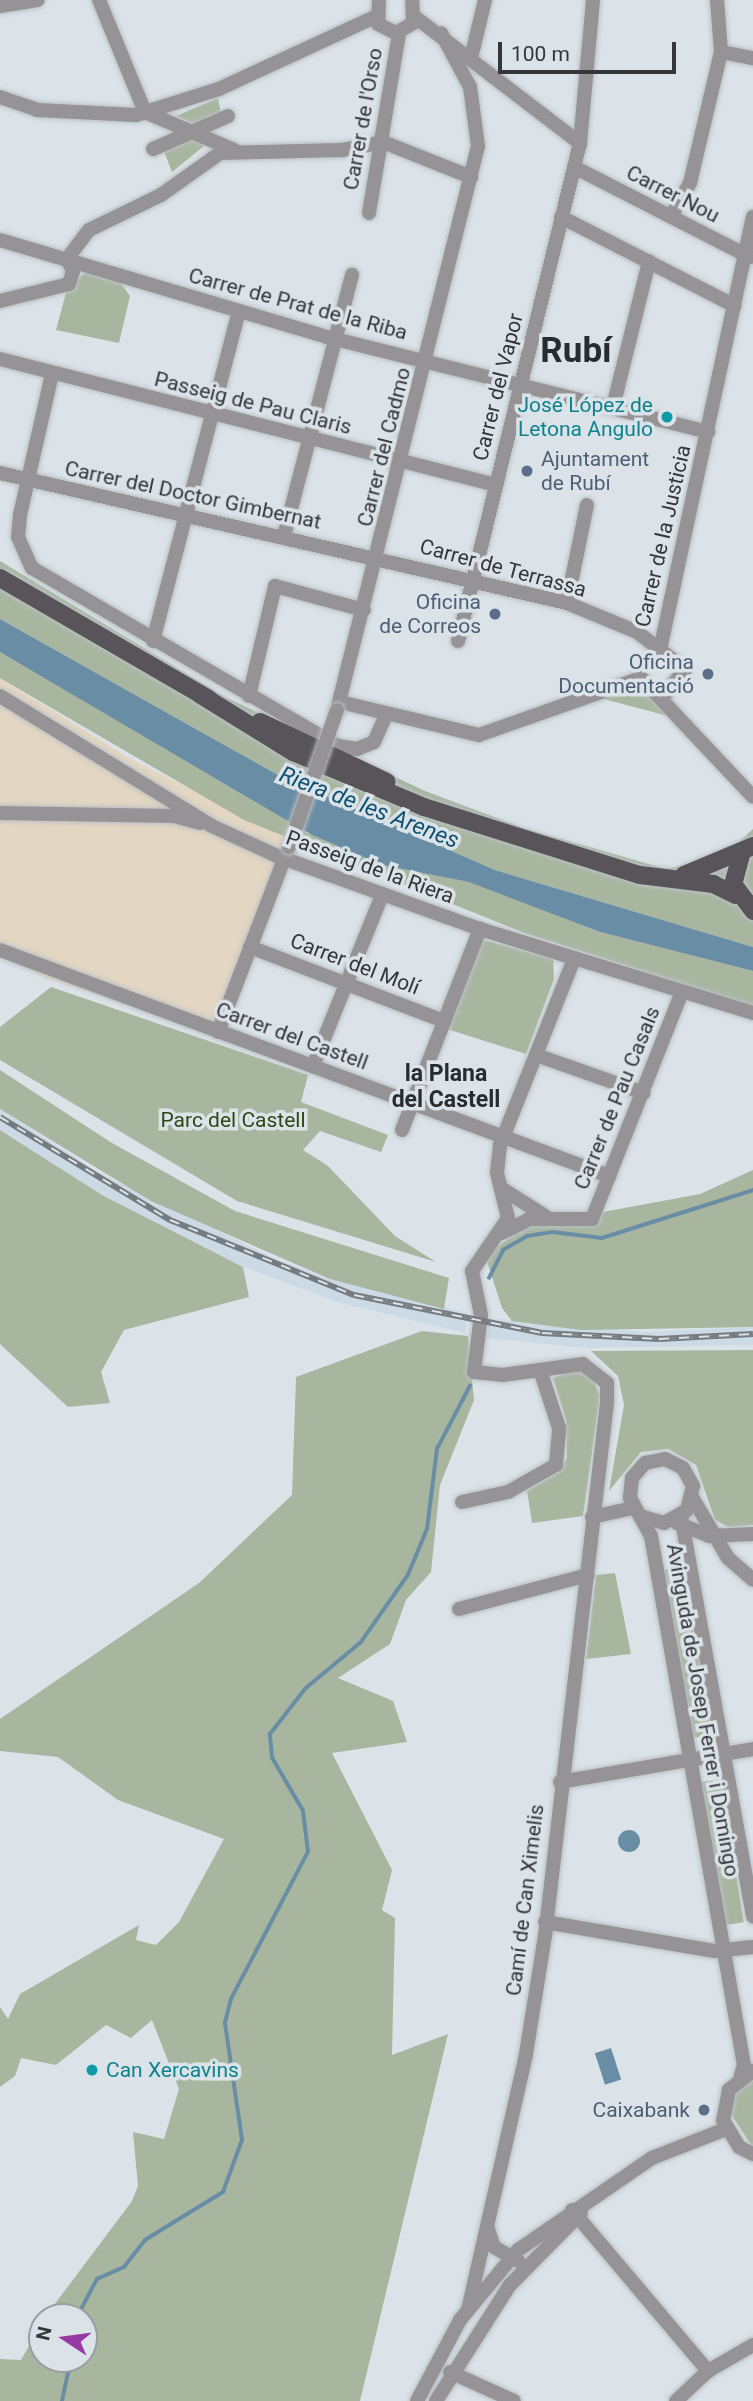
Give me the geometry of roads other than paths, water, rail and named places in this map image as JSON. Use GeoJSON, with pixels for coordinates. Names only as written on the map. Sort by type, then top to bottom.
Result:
{"type":"FeatureCollection","features":[{"type":"Feature","properties":{"kind":"main road"},"geometry":{"type":"LineString","coordinates":[[0,578],[338,774],[466,820],[667,880],[713,884],[736,895],[753,911]]}},
{"type":"Feature","properties":{"kind":"main road"},"geometry":{"type":"LineString","coordinates":[[667,880],[747,851]]}},
{"type":"Feature","properties":{"kind":"main road"},"geometry":{"type":"LineString","coordinates":[[736,895],[732,875],[747,851]]}},
{"type":"Feature","properties":{"kind":"street"},"geometry":{"type":"LineString","coordinates":[[0,6],[38,0]]}},
{"type":"Feature","properties":{"kind":"street"},"geometry":{"type":"LineString","coordinates":[[99,0],[145,112],[195,130],[234,150],[342,150],[383,142],[471,177]]}},
{"type":"Feature","properties":{"kind":"street"},"geometry":{"type":"LineString","coordinates":[[379,0],[375,18],[382,29],[399,33],[415,17]]}},
{"type":"Feature","properties":{"kind":"street"},"geometry":{"type":"LineString","coordinates":[[412,0],[415,17],[441,33],[580,143]]}},
{"type":"Feature","properties":{"kind":"street"},"geometry":{"type":"LineString","coordinates":[[471,58],[485,0]]}},
{"type":"Feature","properties":{"kind":"street","name":"Carrer del Vapor"},"geometry":{"type":"LineString","coordinates":[[458,641],[580,143],[593,0]]}},
{"type":"Feature","properties":{"kind":"street"},"geometry":{"type":"LineString","coordinates":[[671,216],[690,183],[721,52],[717,0]]}},
{"type":"Feature","properties":{"kind":"street"},"geometry":{"type":"LineString","coordinates":[[0,97],[37,110],[107,118],[145,112],[219,89],[375,18]]}},
{"type":"Feature","properties":{"kind":"street","name":"Carrer de l'Orso"},"geometry":{"type":"LineString","coordinates":[[369,213],[383,142],[399,33]]}},
{"type":"Feature","properties":{"kind":"street","name":"Carrer del Cadmo"},"geometry":{"type":"LineString","coordinates":[[218,1032],[339,706],[404,462],[478,146],[470,88],[441,33]]}},
{"type":"Feature","properties":{"kind":"street"},"geometry":{"type":"LineString","coordinates":[[721,52],[753,58]]}},
{"type":"Feature","properties":{"kind":"street"},"geometry":{"type":"LineString","coordinates":[[153,149],[228,117]]}},
{"type":"Feature","properties":{"kind":"street"},"geometry":{"type":"LineString","coordinates":[[0,301],[69,284],[73,271],[67,259],[89,230],[234,150]]}},
{"type":"Feature","properties":{"kind":"street","name":"Carrer Nou"},"geometry":{"type":"LineString","coordinates":[[574,167],[749,257]]}},
{"type":"Feature","properties":{"kind":"street"},"geometry":{"type":"LineString","coordinates":[[561,217],[735,306]]}},
{"type":"Feature","properties":{"kind":"street","name":"Carrer de la Justicia"},"geometry":{"type":"LineString","coordinates":[[660,650],[735,306],[749,257],[753,217]]}},
{"type":"Feature","properties":{"kind":"street","name":"Carrer de Prat de la Riba"},"geometry":{"type":"LineString","coordinates":[[0,240],[335,338],[708,432]]}},
{"type":"Feature","properties":{"kind":"street"},"geometry":{"type":"LineString","coordinates":[[613,407],[649,261]]}},
{"type":"Feature","properties":{"kind":"street"},"geometry":{"type":"LineString","coordinates":[[284,536],[352,275]]}},
{"type":"Feature","properties":{"kind":"street"},"geometry":{"type":"LineString","coordinates":[[153,641],[183,515],[239,311]]}},
{"type":"Feature","properties":{"kind":"street","name":"Passeig de Pau Claris"},"geometry":{"type":"LineString","coordinates":[[0,359],[496,485]]}},
{"type":"Feature","properties":{"kind":"street"},"geometry":{"type":"LineString","coordinates":[[52,374],[27,480],[18,537],[23,554],[41,575],[338,746],[357,749],[374,742],[386,715]]}},
{"type":"Feature","properties":{"kind":"street","name":"Carrer del Doctor Gimbernat"},"geometry":{"type":"LineString","coordinates":[[0,473],[378,557]]}},
{"type":"Feature","properties":{"kind":"street"},"geometry":{"type":"LineString","coordinates":[[567,603],[587,505]]}},
{"type":"Feature","properties":{"kind":"street","name":"Carrer de Terrassa"},"geometry":{"type":"LineString","coordinates":[[378,557],[567,603],[636,632],[685,669],[664,696]]}},
{"type":"Feature","properties":{"kind":"street"},"geometry":{"type":"LineString","coordinates":[[249,696],[275,586],[364,610]]}},
{"type":"Feature","properties":{"kind":"street"},"geometry":{"type":"LineString","coordinates":[[339,706],[479,735],[641,678],[664,696],[753,797]]}},
{"type":"Feature","properties":{"kind":"street","name":"Passeig de la Riera"},"geometry":{"type":"LineString","coordinates":[[0,696],[212,826],[286,852],[382,895],[480,929],[753,1013]]}},
{"type":"Feature","properties":{"kind":"street"},"geometry":{"type":"LineString","coordinates":[[158,791],[166,800],[159,816]]}},
{"type":"Feature","properties":{"kind":"street"},"geometry":{"type":"LineString","coordinates":[[0,813],[159,816],[212,826]]}},
{"type":"Feature","properties":{"kind":"street"},"geometry":{"type":"LineString","coordinates":[[313,1066],[382,895]]}},
{"type":"Feature","properties":{"kind":"street"},"geometry":{"type":"LineString","coordinates":[[402,1130],[480,929]]}},
{"type":"Feature","properties":{"kind":"street","name":"Carrer del Molí"},"geometry":{"type":"LineString","coordinates":[[250,947],[444,1021]]}},
{"type":"Feature","properties":{"kind":"street","name":"Carrer del Castell"},"geometry":{"type":"LineString","coordinates":[[0,950],[610,1176]]}},
{"type":"Feature","properties":{"kind":"street"},"geometry":{"type":"LineString","coordinates":[[497,1237],[509,1209],[501,1188],[498,1158],[574,959]]}},
{"type":"Feature","properties":{"kind":"street","name":"Carrer de Pau Casals"},"geometry":{"type":"LineString","coordinates":[[550,1217],[592,1219],[644,1093],[681,992]]}},
{"type":"Feature","properties":{"kind":"street"},"geometry":{"type":"LineString","coordinates":[[536,1055],[644,1093]]}},
{"type":"Feature","properties":{"kind":"street"},"geometry":{"type":"LineString","coordinates":[[501,1188],[550,1217]]}},
{"type":"Feature","properties":{"kind":"street"},"geometry":{"type":"LineString","coordinates":[[497,1237],[520,1222],[550,1217]]}},
{"type":"Feature","properties":{"kind":"street","name":"Camí de Can Ximelis"},"geometry":{"type":"LineString","coordinates":[[467,2323],[526,2054],[588,1575],[607,1383],[583,1364],[540,1370],[474,1372],[481,1297],[472,1271],[497,1237]]}},
{"type":"Feature","properties":{"kind":"street"},"geometry":{"type":"LineString","coordinates":[[462,1502],[508,1492],[556,1465],[559,1428],[540,1370]]}},
{"type":"Feature","properties":{"kind":"street"},"geometry":{"type":"LineString","coordinates":[[637,1512],[632,1478],[655,1460],[684,1468],[692,1497],[728,1558],[753,1580]]}},
{"type":"Feature","properties":{"kind":"street"},"geometry":{"type":"LineString","coordinates":[[679,1521],[692,1497]]}},
{"type":"Feature","properties":{"kind":"street"},"geometry":{"type":"LineString","coordinates":[[592,1517],[637,1512],[679,1521],[715,1536],[736,1537],[753,1534]]}},
{"type":"Feature","properties":{"kind":"street","name":"Avinguda de Josep Ferrer i Domingo"},"geometry":{"type":"LineString","coordinates":[[637,1512],[651,1536],[744,2065],[740,2079]]}},
{"type":"Feature","properties":{"kind":"street","name":"Avinguda de Josep Ferrer i Domingo"},"geometry":{"type":"LineString","coordinates":[[679,1521],[753,1917]]}},
{"type":"Feature","properties":{"kind":"street"},"geometry":{"type":"LineString","coordinates":[[728,1558],[736,1537]]}},
{"type":"Feature","properties":{"kind":"street"},"geometry":{"type":"LineString","coordinates":[[459,1609],[588,1575]]}},
{"type":"Feature","properties":{"kind":"street"},"geometry":{"type":"LineString","coordinates":[[560,1782],[753,1749]]}},
{"type":"Feature","properties":{"kind":"street"},"geometry":{"type":"LineString","coordinates":[[545,1922],[724,1952],[753,1947]]}},
{"type":"Feature","properties":{"kind":"street"},"geometry":{"type":"LineString","coordinates":[[752,2155],[726,2129],[724,2105],[740,2079],[753,2071]]}},
{"type":"Feature","properties":{"kind":"street"},"geometry":{"type":"LineString","coordinates":[[417,2401],[513,2256],[652,2158],[726,2129]]}},
{"type":"Feature","properties":{"kind":"street"},"geometry":{"type":"LineString","coordinates":[[436,2401],[450,2372],[467,2323],[514,2280],[574,2213]]}},
{"type":"Feature","properties":{"kind":"street"},"geometry":{"type":"LineString","coordinates":[[574,2213],[708,2371]]}},
{"type":"Feature","properties":{"kind":"street"},"geometry":{"type":"LineString","coordinates":[[487,2226],[494,2247],[513,2256],[520,2268],[514,2280]]}},
{"type":"Feature","properties":{"kind":"street"},"geometry":{"type":"LineString","coordinates":[[676,2401],[708,2371],[753,2344]]}},
{"type":"Feature","properties":{"kind":"street"},"geometry":{"type":"LineString","coordinates":[[424,2401],[450,2372]]}},
{"type":"Feature","properties":{"kind":"street"},"geometry":{"type":"LineString","coordinates":[[450,2372],[514,2401]]}},
{"type":"Feature","properties":{"kind":"water"},"geometry":{"type":"Polygon","coordinates":[[[0,619],[278,775],[495,870],[753,947],[753,971],[600,932],[469,882],[382,865],[312,835],[0,652],[0,619]]]}},
{"type":"Feature","properties":{"kind":"water"},"geometry":{"type":"Polygon","coordinates":[[[625,1830],[633,1830],[640,1837],[640,1845],[633,1852],[625,1852],[618,1845],[618,1837],[625,1830]]]}},
{"type":"Feature","properties":{"kind":"water"},"geometry":{"type":"Polygon","coordinates":[[[611,2048],[621,2079],[605,2085],[595,2053],[611,2048]]]}},
{"type":"Feature","properties":{"kind":"waterway"},"geometry":{"type":"LineString","coordinates":[[489,1278],[503,1250],[527,1236],[553,1232],[602,1238],[753,1190]]}},
{"type":"Feature","properties":{"kind":"waterway"},"geometry":{"type":"LineString","coordinates":[[84,2303],[97,2279],[124,2267],[145,2240],[223,2192],[242,2140],[225,2023],[231,1999],[308,1852],[303,1811],[272,1758],[270,1734],[306,1688],[361,1642],[408,1575],[427,1529],[437,1449],[470,1386]]}},
{"type":"Feature","properties":{"kind":"waterway"},"geometry":{"type":"LineString","coordinates":[[62,2401],[68,2373]]}},
{"type":"Feature","properties":{"kind":"railway"},"geometry":{"type":"LineString","coordinates":[[0,1117],[170,1220],[354,1295],[542,1333],[659,1339],[753,1334]]}},
{"type":"Feature","properties":{"kind":"place","name":"José López de Letona Angulo"},"geometry":{"type":"Point","coordinates":[667,417]}},
{"type":"Feature","properties":{"kind":"place","name":"Ajuntament de Rubí"},"geometry":{"type":"Point","coordinates":[527,471]}},
{"type":"Feature","properties":{"kind":"place","name":"Oficina de Correos"},"geometry":{"type":"Point","coordinates":[495,614]}},
{"type":"Feature","properties":{"kind":"place","name":"Oficina Documentació"},"geometry":{"type":"Point","coordinates":[708,674]}},
{"type":"Feature","properties":{"kind":"place","name":"Can Xercavins"},"geometry":{"type":"Point","coordinates":[92,2070]}},
{"type":"Feature","properties":{"kind":"place","name":"Caixabank"},"geometry":{"type":"Point","coordinates":[704,2110]}},
{"type":"Feature","properties":{"kind":"district","name":"Rubí"},"geometry":{"type":"Point","coordinates":[576,351]}},
{"type":"Feature","properties":{"kind":"district","name":"la Plana del Castell"},"geometry":{"type":"Point","coordinates":[446,1087]}},
{"type":"Feature","properties":{"kind":"water label","name":"Riera de les Arenes"},"geometry":{"type":"Point","coordinates":[369,808]}},
{"type":"Feature","properties":{"kind":"park label","name":"Parc del Castell"},"geometry":{"type":"Point","coordinates":[233,1120]}}]}
